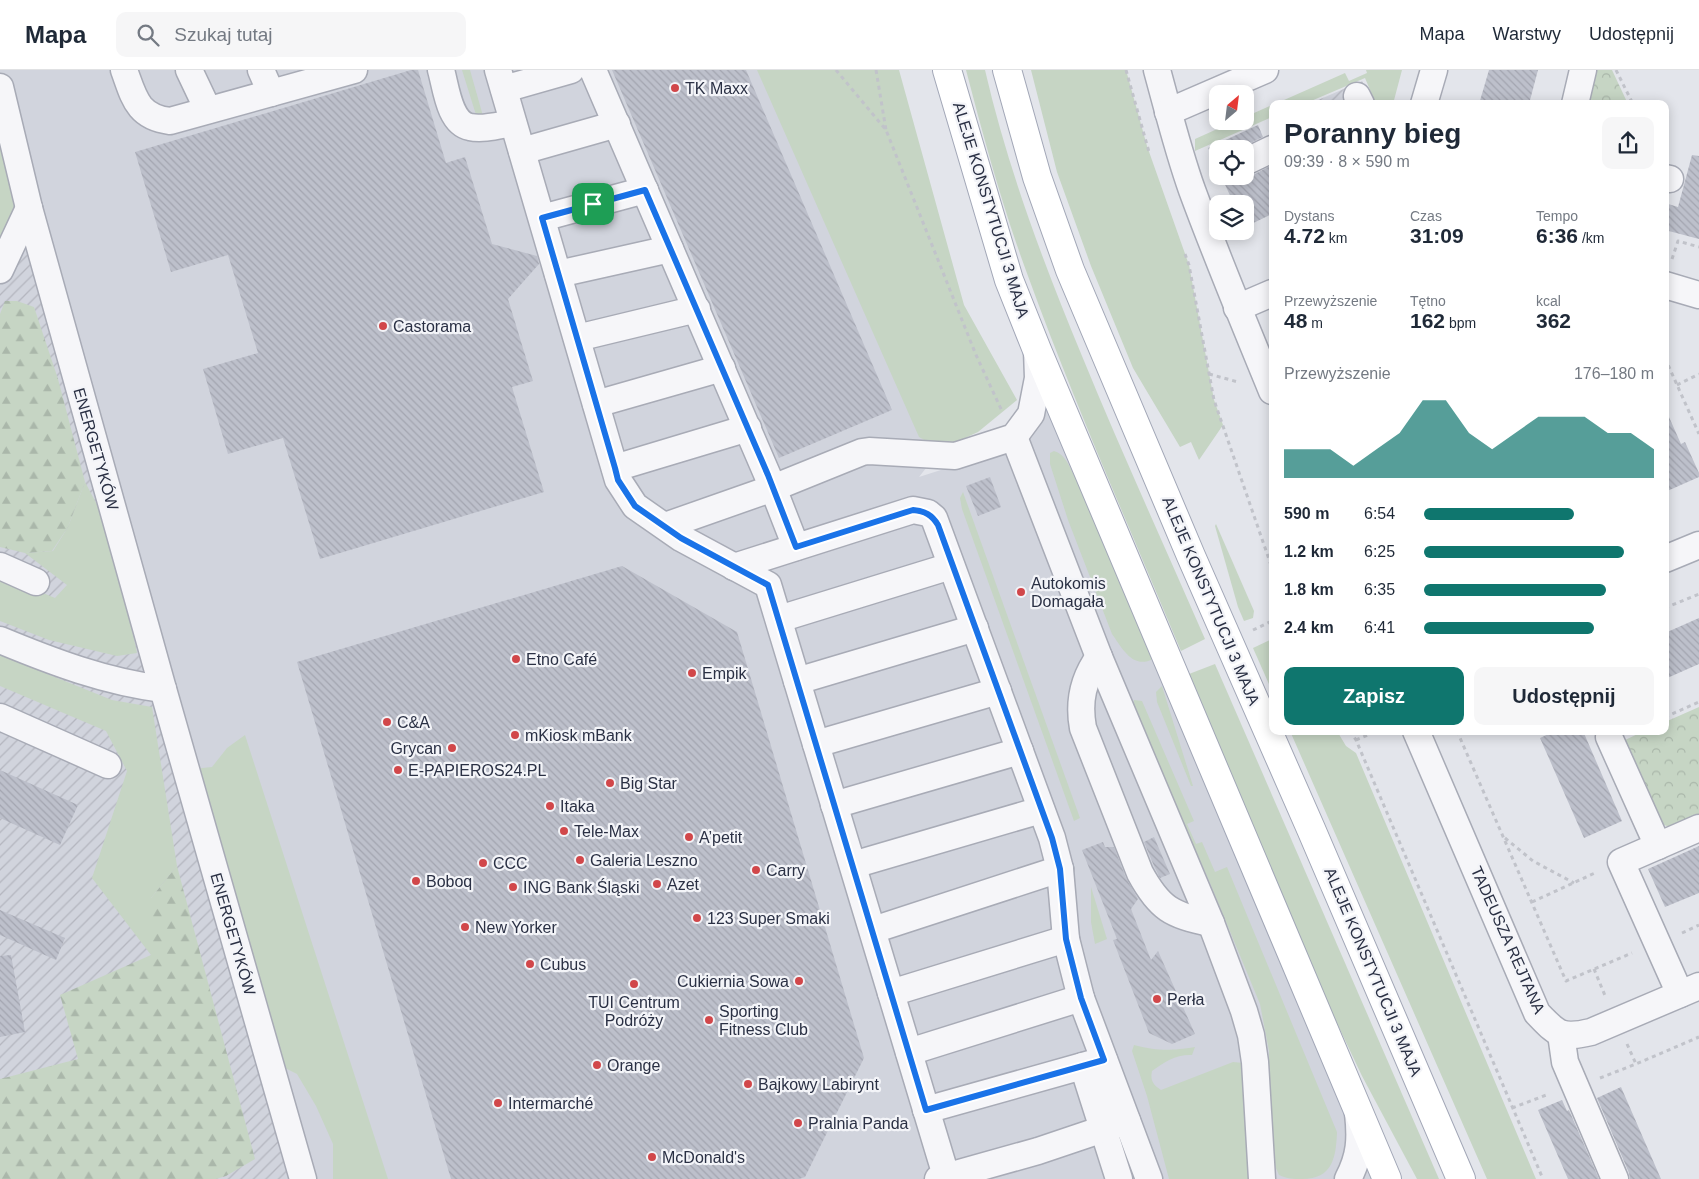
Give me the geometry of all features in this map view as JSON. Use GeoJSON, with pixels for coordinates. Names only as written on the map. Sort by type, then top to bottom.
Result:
{"type":"FeatureCollection","features":[{"type":"Feature","properties":{"kind":"main road","name":"ALEJE KONSTYTUCJI 3 MAJA"},"geometry":{"type":"LineString","coordinates":[[947,70],[1009,280],[1387,1179]]}},
{"type":"Feature","properties":{"kind":"main road","name":"ALEJE KONSTYTUCJI 3 MAJA"},"geometry":{"type":"LineString","coordinates":[[1006,70],[1037,177],[1070,270],[1191,556],[1269,733]]}},
{"type":"Feature","properties":{"kind":"main road","name":"ALEJE KONSTYTUCJI 3 MAJA"},"geometry":{"type":"LineString","coordinates":[[1270,735],[1461,1179]]}},
{"type":"Feature","properties":{"kind":"street"},"geometry":{"type":"LineString","coordinates":[[124,70],[138,105],[146,113],[157,119],[170,121],[208,110],[266,81],[341,72]]}},
{"type":"Feature","properties":{"kind":"street"},"geometry":{"type":"LineString","coordinates":[[189,70],[208,110]]}},
{"type":"Feature","properties":{"kind":"street"},"geometry":{"type":"LineString","coordinates":[[441,70],[453,113],[462,124],[476,127],[513,123]]}},
{"type":"Feature","properties":{"kind":"street"},"geometry":{"type":"LineString","coordinates":[[571,70],[501,80],[618,480],[635,506],[681,538],[768,585],[909,1052],[944,1178],[1038,1151],[1115,1125]]}},
{"type":"Feature","properties":{"kind":"street"},"geometry":{"type":"LineString","coordinates":[[593,70],[748,428],[796,547]]}},
{"type":"Feature","properties":{"kind":"street"},"geometry":{"type":"LineString","coordinates":[[1157,70],[1192,189],[1237,308],[1269,385]]}},
{"type":"Feature","properties":{"kind":"street"},"geometry":{"type":"LineString","coordinates":[[1168,112],[1265,70]]}},
{"type":"Feature","properties":{"kind":"street"},"geometry":{"type":"LineString","coordinates":[[1425,100],[1434,70]]}},
{"type":"Feature","properties":{"kind":"street"},"geometry":{"type":"LineString","coordinates":[[1576,100],[1583,70]]}},
{"type":"Feature","properties":{"kind":"street","name":"ENERGETYKÓW"},"geometry":{"type":"LineString","coordinates":[[0,88],[29,208],[163,690],[303,1179]]}},
{"type":"Feature","properties":{"kind":"street"},"geometry":{"type":"LineString","coordinates":[[522,151],[617,124]]}},
{"type":"Feature","properties":{"kind":"street"},"geometry":{"type":"LineString","coordinates":[[1254,158],[1269,150]]}},
{"type":"Feature","properties":{"kind":"street"},"geometry":{"type":"LineString","coordinates":[[542,218],[645,190]]}},
{"type":"Feature","properties":{"kind":"street"},"geometry":{"type":"LineString","coordinates":[[0,270],[29,208]]}},
{"type":"Feature","properties":{"kind":"street"},"geometry":{"type":"LineString","coordinates":[[558,274],[670,249]]}},
{"type":"Feature","properties":{"kind":"street"},"geometry":{"type":"LineString","coordinates":[[1669,276],[1699,295]]}},
{"type":"Feature","properties":{"kind":"street"},"geometry":{"type":"LineString","coordinates":[[1237,308],[1269,294]]}},
{"type":"Feature","properties":{"kind":"street"},"geometry":{"type":"LineString","coordinates":[[577,338],[696,309]]}},
{"type":"Feature","properties":{"kind":"street"},"geometry":{"type":"LineString","coordinates":[[665,526],[773,488],[862,452],[955,456],[1014,436],[1031,414],[1038,378],[1037,350]]}},
{"type":"Feature","properties":{"kind":"street"},"geometry":{"type":"LineString","coordinates":[[596,404],[722,368]]}},
{"type":"Feature","properties":{"kind":"street"},"geometry":{"type":"LineString","coordinates":[[615,468],[748,428]]}},
{"type":"Feature","properties":{"kind":"street"},"geometry":{"type":"LineString","coordinates":[[1014,436],[1099,657],[1211,923],[1244,1011],[1251,1035],[1255,1062],[1262,1179]]}},
{"type":"Feature","properties":{"kind":"street"},"geometry":{"type":"LineString","coordinates":[[734,567],[910,511],[921,510],[934,518],[1052,838],[1060,869],[1066,939],[1081,998],[1094,1063],[1115,1125],[1149,1179]]}},
{"type":"Feature","properties":{"kind":"street"},"geometry":{"type":"LineString","coordinates":[[1669,557],[1699,545]]}},
{"type":"Feature","properties":{"kind":"street"},"geometry":{"type":"LineString","coordinates":[[0,566],[36,582]]}},
{"type":"Feature","properties":{"kind":"street"},"geometry":{"type":"LineString","coordinates":[[779,620],[951,566]]}},
{"type":"Feature","properties":{"kind":"street"},"geometry":{"type":"LineString","coordinates":[[797,682],[975,628]]}},
{"type":"Feature","properties":{"kind":"street"},"geometry":{"type":"LineString","coordinates":[[0,640],[72,668],[143,687],[163,690]]}},
{"type":"Feature","properties":{"kind":"street"},"geometry":{"type":"LineString","coordinates":[[1099,657],[1088,675],[1082,690],[1080,706],[1082,728],[1140,873],[1149,890],[1163,905],[1185,918],[1211,923]]}},
{"type":"Feature","properties":{"kind":"street"},"geometry":{"type":"LineString","coordinates":[[816,744],[998,690]]}},
{"type":"Feature","properties":{"kind":"street"},"geometry":{"type":"LineString","coordinates":[[0,717],[108,765]]}},
{"type":"Feature","properties":{"kind":"street","name":"TADEUSZA REJTANA"},"geometry":{"type":"LineString","coordinates":[[1418,735],[1537,1013],[1550,1027],[1561,1034]]}},
{"type":"Feature","properties":{"kind":"street"},"geometry":{"type":"LineString","coordinates":[[1609,737],[1658,846]]}},
{"type":"Feature","properties":{"kind":"street"},"geometry":{"type":"LineString","coordinates":[[834,805],[1020,751]]}},
{"type":"Feature","properties":{"kind":"street"},"geometry":{"type":"LineString","coordinates":[[852,865],[1041,810]]}},
{"type":"Feature","properties":{"kind":"street"},"geometry":{"type":"LineString","coordinates":[[1615,1179],[1565,1062],[1561,1034],[1574,1036],[1591,1032],[1690,990],[1621,862],[1699,828]]}},
{"type":"Feature","properties":{"kind":"street"},"geometry":{"type":"LineString","coordinates":[[872,930],[1060,869]]}},
{"type":"Feature","properties":{"kind":"street"},"geometry":{"type":"LineString","coordinates":[[891,993],[1066,939]]}},
{"type":"Feature","properties":{"kind":"street"},"geometry":{"type":"LineString","coordinates":[[909,1052],[1081,998]]}},
{"type":"Feature","properties":{"kind":"street"},"geometry":{"type":"LineString","coordinates":[[926,1110],[1094,1063]]}},
{"type":"Feature","properties":{"kind":"street"},"geometry":{"type":"LineString","coordinates":[[1348,1179],[1356,1163],[1359,1149],[1358,1108]]}},
{"type":"Feature","properties":{"kind":"street"},"geometry":{"type":"LineString","coordinates":[[1115,1125],[1119,1179]]}},
{"type":"Feature","properties":{"kind":"path"},"geometry":{"type":"LineString","coordinates":[[836,70],[886,130]]}},
{"type":"Feature","properties":{"kind":"path"},"geometry":{"type":"LineString","coordinates":[[876,70],[886,130],[976,355],[1014,436]]}},
{"type":"Feature","properties":{"kind":"path"},"geometry":{"type":"LineString","coordinates":[[1126,70],[1150,155]]}},
{"type":"Feature","properties":{"kind":"path"},"geometry":{"type":"LineString","coordinates":[[1616,70],[1631,100]]}},
{"type":"Feature","properties":{"kind":"path"},"geometry":{"type":"LineString","coordinates":[[1669,271],[1676,240],[1699,247]]}},
{"type":"Feature","properties":{"kind":"path"},"geometry":{"type":"LineString","coordinates":[[1182,247],[1189,265],[1214,400],[1269,559]]}},
{"type":"Feature","properties":{"kind":"path"},"geometry":{"type":"LineString","coordinates":[[1669,367],[1699,434]]}},
{"type":"Feature","properties":{"kind":"path"},"geometry":{"type":"LineString","coordinates":[[1209,374],[1245,384]]}},
{"type":"Feature","properties":{"kind":"path"},"geometry":{"type":"LineString","coordinates":[[1677,385],[1699,374]]}},
{"type":"Feature","properties":{"kind":"path"},"geometry":{"type":"LineString","coordinates":[[1669,606],[1699,594]]}},
{"type":"Feature","properties":{"kind":"path"},"geometry":{"type":"LineString","coordinates":[[1669,715],[1699,702]]}},
{"type":"Feature","properties":{"kind":"path"},"geometry":{"type":"LineString","coordinates":[[1353,735],[1542,1179]]}},
{"type":"Feature","properties":{"kind":"path"},"geometry":{"type":"LineString","coordinates":[[1356,740],[1368,735]]}},
{"type":"Feature","properties":{"kind":"path"},"geometry":{"type":"LineString","coordinates":[[1459,735],[1566,981],[1636,952]]}},
{"type":"Feature","properties":{"kind":"path"},"geometry":{"type":"LineString","coordinates":[[1503,836],[1532,861],[1574,882]]}},
{"type":"Feature","properties":{"kind":"path"},"geometry":{"type":"LineString","coordinates":[[1532,902],[1621,862]]}},
{"type":"Feature","properties":{"kind":"path"},"geometry":{"type":"LineString","coordinates":[[1595,1080],[1699,1037]]}},
{"type":"Feature","properties":{"kind":"shaded area"},"geometry":{"type":"Polygon","coordinates":[[[0,70],[772,70],[941,449],[919,477],[944,469],[956,468],[995,453],[1038,378],[1387,1179],[303,1179],[0,86],[0,70]]]}},
{"type":"Feature","properties":{"kind":"shaded area"},"geometry":{"type":"Polygon","coordinates":[[[0,81],[303,1179],[0,1179],[0,81]]]}},
{"type":"Feature","properties":{"kind":"shaded area"},"geometry":{"type":"Polygon","coordinates":[[[1362,81],[1371,100],[1318,100],[1362,81]]]}},
{"type":"Feature","properties":{"kind":"green space"},"geometry":{"type":"Polygon","coordinates":[[[462,70],[470,70],[483,116],[477,118],[462,70]]]}},
{"type":"Feature","properties":{"kind":"green space"},"geometry":{"type":"Polygon","coordinates":[[[757,70],[899,70],[964,305],[1017,400],[978,432],[941,449],[919,437],[757,70]]]}},
{"type":"Feature","properties":{"kind":"green space"},"geometry":{"type":"Polygon","coordinates":[[[966,70],[985,70],[1004,143],[1054,286],[1112,427],[1205,639],[1181,651],[1083,418],[1028,276],[1002,200],[966,70]]]}},
{"type":"Feature","properties":{"kind":"green space"},"geometry":{"type":"Polygon","coordinates":[[[1031,70],[1126,70],[1147,146],[1189,265],[1214,400],[1223,425],[1199,460],[1191,442],[1180,447],[1133,368],[1091,266],[1057,172],[1031,70]]]}},
{"type":"Feature","properties":{"kind":"green space"},"geometry":{"type":"Polygon","coordinates":[[[1366,70],[1402,70],[1394,100],[1374,100],[1365,78],[1313,100],[1284,100],[1345,73],[1349,81],[1367,73],[1366,70]]]}},
{"type":"Feature","properties":{"kind":"green space"},"geometry":{"type":"Polygon","coordinates":[[[1591,70],[1612,70],[1626,100],[1584,100],[1591,70]]]}},
{"type":"Feature","properties":{"kind":"green space"},"geometry":{"type":"Polygon","coordinates":[[[0,87],[29,208],[0,241],[0,87]]]}},
{"type":"Feature","properties":{"kind":"green space"},"geometry":{"type":"Polygon","coordinates":[[[1269,106],[1269,118],[1254,125],[1254,113],[1269,106]]]}},
{"type":"Feature","properties":{"kind":"green space"},"geometry":{"type":"Polygon","coordinates":[[[1215,130],[1243,130],[1220,140],[1209,140],[1209,145],[1195,151],[1195,139],[1215,130]]]}},
{"type":"Feature","properties":{"kind":"green space"},"geometry":{"type":"Polygon","coordinates":[[[5,301],[17,301],[34,307],[58,379],[85,482],[68,527],[52,551],[25,553],[0,547],[0,314],[5,301]]]}},
{"type":"Feature","properties":{"kind":"green space"},"geometry":{"type":"Polygon","coordinates":[[[1054,451],[1064,458],[1074,475],[1149,642],[1151,660],[1144,662],[1133,659],[1112,634],[1068,520],[1050,464],[1050,453],[1054,451]]]}},
{"type":"Feature","properties":{"kind":"green space"},"geometry":{"type":"Polygon","coordinates":[[[85,482],[111,531],[137,653],[117,656],[49,640],[0,621],[0,575],[55,598],[67,585],[25,553],[53,551],[68,527],[85,482]]]}},
{"type":"Feature","properties":{"kind":"green space"},"geometry":{"type":"Polygon","coordinates":[[[963,492],[1080,818],[1074,821],[962,509],[960,498],[963,492]]]}},
{"type":"Feature","properties":{"kind":"green space"},"geometry":{"type":"Polygon","coordinates":[[[1216,524],[1254,611],[1253,618],[1244,621],[1238,607],[1216,524]]]}},
{"type":"Feature","properties":{"kind":"green space"},"geometry":{"type":"Polygon","coordinates":[[[1269,640],[1269,684],[1253,648],[1269,640]]]}},
{"type":"Feature","properties":{"kind":"green space"},"geometry":{"type":"Polygon","coordinates":[[[0,655],[112,700],[152,707],[177,866],[151,898],[151,955],[92,878],[127,771],[106,731],[0,686],[0,655]]]}},
{"type":"Feature","properties":{"kind":"green space"},"geometry":{"type":"Polygon","coordinates":[[[1215,664],[1439,1179],[1417,1179],[1362,1076],[1335,1019],[1189,674],[1215,664]]]}},
{"type":"Feature","properties":{"kind":"green space"},"geometry":{"type":"Polygon","coordinates":[[[1162,686],[1193,786],[1191,786],[1157,702],[1156,692],[1162,686]]]}},
{"type":"Feature","properties":{"kind":"green space"},"geometry":{"type":"Polygon","coordinates":[[[1134,700],[1142,701],[1194,821],[1187,824],[1196,844],[1202,842],[1215,872],[1227,867],[1337,1132],[1334,1158],[1331,1165],[1320,1175],[1302,1179],[1279,1175],[1270,1155],[1269,1051],[1260,1004],[1210,883],[1134,710],[1134,700]]]}},
{"type":"Feature","properties":{"kind":"green space"},"geometry":{"type":"Polygon","coordinates":[[[1699,707],[1699,822],[1679,830],[1664,825],[1625,740],[1636,735],[1669,735],[1669,720],[1699,707]]]}},
{"type":"Feature","properties":{"kind":"green space"},"geometry":{"type":"Polygon","coordinates":[[[245,735],[388,1179],[333,1179],[333,1144],[316,1106],[297,1074],[283,1067],[183,770],[212,767],[227,748],[245,735]]]}},
{"type":"Feature","properties":{"kind":"green space"},"geometry":{"type":"Polygon","coordinates":[[[1292,735],[1339,735],[1346,746],[1356,753],[1536,1179],[1487,1179],[1292,735]]]}},
{"type":"Feature","properties":{"kind":"green space"},"geometry":{"type":"Polygon","coordinates":[[[177,866],[255,1159],[226,1176],[216,1179],[0,1179],[0,1079],[78,1059],[60,995],[151,955],[151,898],[177,866]]]}},
{"type":"Feature","properties":{"kind":"green space"},"geometry":{"type":"Polygon","coordinates":[[[1091,887],[1107,939],[1095,944],[1091,922],[1091,887]]]}},
{"type":"Feature","properties":{"kind":"green space"},"geometry":{"type":"Polygon","coordinates":[[[1134,1045],[1164,1050],[1195,1047],[1192,1055],[1171,1059],[1152,1071],[1151,1077],[1153,1082],[1161,1090],[1233,1062],[1243,1063],[1255,1179],[1169,1179],[1147,1096],[1132,1051],[1134,1045]]]}},
{"type":"Feature","properties":{"kind":"building","name":"Castorama"},"geometry":{"type":"Polygon","coordinates":[[[411,70],[418,70],[446,163],[465,157],[492,244],[537,256],[539,264],[508,299],[533,381],[512,387],[544,492],[320,559],[283,438],[228,454],[203,369],[258,353],[228,255],[171,272],[135,152],[411,70]]]}},
{"type":"Feature","properties":{"kind":"building"},"geometry":{"type":"Polygon","coordinates":[[[612,70],[746,70],[892,410],[779,458],[612,70]]]}},
{"type":"Feature","properties":{"kind":"building"},"geometry":{"type":"Polygon","coordinates":[[[1489,70],[1538,70],[1530,100],[1480,100],[1489,70]]]}},
{"type":"Feature","properties":{"kind":"building"},"geometry":{"type":"Polygon","coordinates":[[[1258,125],[1263,137],[1254,141],[1225,140],[1247,130],[1254,130],[1254,127],[1258,125]]]}},
{"type":"Feature","properties":{"kind":"building"},"geometry":{"type":"Polygon","coordinates":[[[1692,155],[1699,156],[1699,239],[1669,231],[1669,204],[1678,207],[1692,155]]]}},
{"type":"Feature","properties":{"kind":"building"},"geometry":{"type":"Polygon","coordinates":[[[1269,167],[1269,215],[1254,223],[1254,195],[1230,195],[1225,185],[1254,185],[1254,174],[1269,167]]]}},
{"type":"Feature","properties":{"kind":"building"},"geometry":{"type":"Polygon","coordinates":[[[1669,417],[1681,444],[1685,442],[1699,477],[1669,490],[1669,417]]]}},
{"type":"Feature","properties":{"kind":"building"},"geometry":{"type":"Polygon","coordinates":[[[990,477],[1001,507],[978,516],[966,486],[990,477]]]}},
{"type":"Feature","properties":{"kind":"building","name":"Galeria Leszno"},"geometry":{"type":"Polygon","coordinates":[[[622,566],[737,632],[864,1058],[805,1177],[799,1179],[451,1179],[297,662],[622,566]]]}},
{"type":"Feature","properties":{"kind":"building"},"geometry":{"type":"Polygon","coordinates":[[[1699,618],[1699,664],[1669,677],[1669,631],[1699,618]]]}},
{"type":"Feature","properties":{"kind":"building"},"geometry":{"type":"Polygon","coordinates":[[[1546,735],[1585,735],[1622,821],[1584,838],[1540,738],[1546,735]]]}},
{"type":"Feature","properties":{"kind":"building"},"geometry":{"type":"Polygon","coordinates":[[[0,770],[78,805],[60,845],[0,818],[0,770]]]}},
{"type":"Feature","properties":{"kind":"building"},"geometry":{"type":"Polygon","coordinates":[[[1154,837],[1170,874],[1160,878],[1144,842],[1154,837]]]}},
{"type":"Feature","properties":{"kind":"building","name":"Perła"},"geometry":{"type":"Polygon","coordinates":[[[1103,842],[1105,847],[1114,847],[1126,878],[1138,899],[1131,909],[1151,960],[1158,951],[1195,1034],[1172,1044],[1149,1033],[1113,940],[1117,939],[1082,850],[1103,842]]]}},
{"type":"Feature","properties":{"kind":"building"},"geometry":{"type":"Polygon","coordinates":[[[1699,846],[1699,893],[1665,907],[1648,869],[1699,846]]]}},
{"type":"Feature","properties":{"kind":"building"},"geometry":{"type":"Polygon","coordinates":[[[0,910],[65,938],[56,960],[0,935],[0,910]]]}},
{"type":"Feature","properties":{"kind":"building"},"geometry":{"type":"Polygon","coordinates":[[[11,955],[25,1032],[0,1037],[0,956],[11,955]]]}},
{"type":"Feature","properties":{"kind":"building"},"geometry":{"type":"Polygon","coordinates":[[[1621,1087],[1661,1179],[1630,1179],[1597,1098],[1621,1087]]]}},
{"type":"Feature","properties":{"kind":"building"},"geometry":{"type":"Polygon","coordinates":[[[1562,1100],[1567,1111],[1569,1110],[1599,1179],[1568,1179],[1538,1110],[1562,1100]]]}},
{"type":"Feature","properties":{"kind":"place","name":"TK Maxx"},"geometry":{"type":"Point","coordinates":[675,88]}},
{"type":"Feature","properties":{"kind":"place","name":"Castorama"},"geometry":{"type":"Point","coordinates":[383,326]}},
{"type":"Feature","properties":{"kind":"place","name":"Autokomis Domagała"},"geometry":{"type":"Point","coordinates":[1021,592]}},
{"type":"Feature","properties":{"kind":"place","name":"Etno Café"},"geometry":{"type":"Point","coordinates":[516,659]}},
{"type":"Feature","properties":{"kind":"place","name":"Empik"},"geometry":{"type":"Point","coordinates":[692,673]}},
{"type":"Feature","properties":{"kind":"place","name":"C&A"},"geometry":{"type":"Point","coordinates":[387,722]}},
{"type":"Feature","properties":{"kind":"place","name":"mKiosk mBank"},"geometry":{"type":"Point","coordinates":[515,735]}},
{"type":"Feature","properties":{"kind":"place","name":"Grycan"},"geometry":{"type":"Point","coordinates":[452,748]}},
{"type":"Feature","properties":{"kind":"place","name":"E-PAPIEROS24.PL"},"geometry":{"type":"Point","coordinates":[398,770]}},
{"type":"Feature","properties":{"kind":"place","name":"Big Star"},"geometry":{"type":"Point","coordinates":[610,783]}},
{"type":"Feature","properties":{"kind":"place","name":"Itaka"},"geometry":{"type":"Point","coordinates":[550,806]}},
{"type":"Feature","properties":{"kind":"place","name":"Tele-Max"},"geometry":{"type":"Point","coordinates":[564,831]}},
{"type":"Feature","properties":{"kind":"place","name":"A’petit"},"geometry":{"type":"Point","coordinates":[689,837]}},
{"type":"Feature","properties":{"kind":"place","name":"Galeria Leszno"},"geometry":{"type":"Point","coordinates":[580,860]}},
{"type":"Feature","properties":{"kind":"place","name":"CCC"},"geometry":{"type":"Point","coordinates":[483,863]}},
{"type":"Feature","properties":{"kind":"place","name":"Carry"},"geometry":{"type":"Point","coordinates":[756,870]}},
{"type":"Feature","properties":{"kind":"place","name":"Boboq"},"geometry":{"type":"Point","coordinates":[416,881]}},
{"type":"Feature","properties":{"kind":"place","name":"Azet"},"geometry":{"type":"Point","coordinates":[657,884]}},
{"type":"Feature","properties":{"kind":"place","name":"ING Bank Śląski"},"geometry":{"type":"Point","coordinates":[513,887]}},
{"type":"Feature","properties":{"kind":"place","name":"123 Super Smaki"},"geometry":{"type":"Point","coordinates":[697,918]}},
{"type":"Feature","properties":{"kind":"place","name":"New Yorker"},"geometry":{"type":"Point","coordinates":[465,927]}},
{"type":"Feature","properties":{"kind":"place","name":"Cubus"},"geometry":{"type":"Point","coordinates":[530,964]}},
{"type":"Feature","properties":{"kind":"place","name":"Cukiernia Sowa"},"geometry":{"type":"Point","coordinates":[799,981]}},
{"type":"Feature","properties":{"kind":"place","name":"TUI Centrum Podróży"},"geometry":{"type":"Point","coordinates":[634,984]}},
{"type":"Feature","properties":{"kind":"place","name":"Perła"},"geometry":{"type":"Point","coordinates":[1157,999]}},
{"type":"Feature","properties":{"kind":"place","name":"Sporting Fitness Club"},"geometry":{"type":"Point","coordinates":[709,1020]}},
{"type":"Feature","properties":{"kind":"place","name":"Orange"},"geometry":{"type":"Point","coordinates":[597,1065]}},
{"type":"Feature","properties":{"kind":"place","name":"Bajkowy Labirynt"},"geometry":{"type":"Point","coordinates":[748,1084]}},
{"type":"Feature","properties":{"kind":"place","name":"Intermarché"},"geometry":{"type":"Point","coordinates":[498,1103]}},
{"type":"Feature","properties":{"kind":"place","name":"Pralnia Panda"},"geometry":{"type":"Point","coordinates":[798,1123]}},
{"type":"Feature","properties":{"kind":"place","name":"McDonald's"},"geometry":{"type":"Point","coordinates":[652,1157]}},
{"type":"Feature","properties":{"kind":"route"},"geometry":{"type":"LineString","coordinates":[[645,190],[768,475],[796,547],[913,510],[921,510],[934,518],[1052,838],[1060,869],[1066,939],[1081,998],[1104,1060],[926,1110],[768,585],[681,538],[635,506],[618,480],[542,218],[593,204],[645,190]]}}]}
